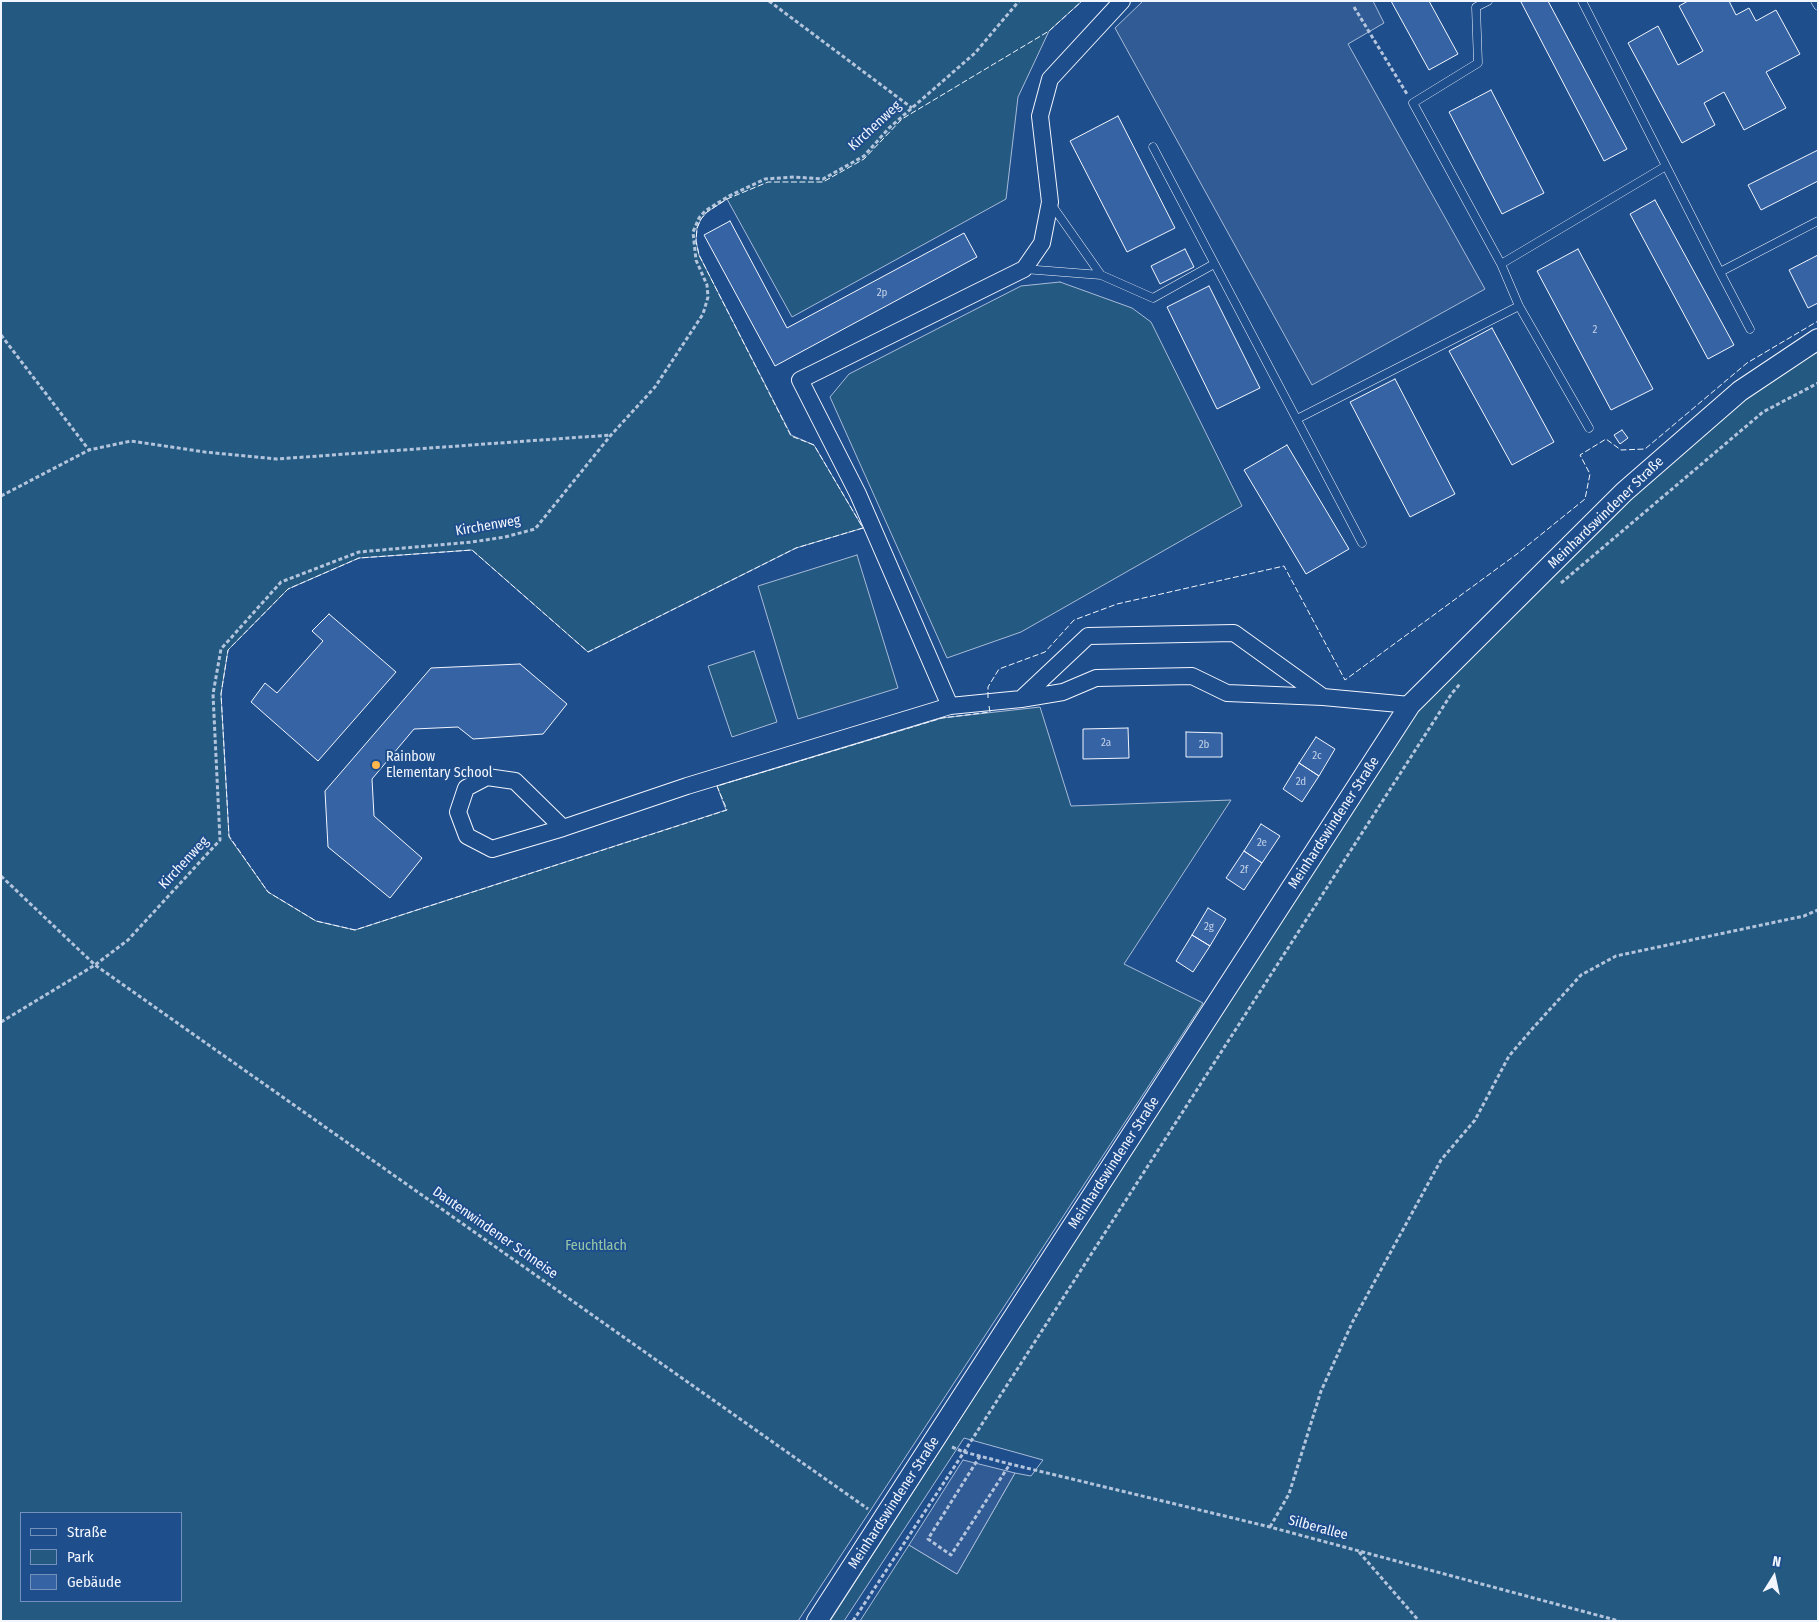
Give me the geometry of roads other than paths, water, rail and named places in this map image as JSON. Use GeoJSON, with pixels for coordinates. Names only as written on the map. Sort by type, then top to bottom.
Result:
{"type":"FeatureCollection","features":[{"type":"Feature","properties":{"kind":"street"},"geometry":{"type":"LineString","coordinates":[[950,706],[858,494],[800,380],[1024,269],[1042,242],[1050,202],[1040,116],[1050,78],[1122,1]]}},
{"type":"Feature","properties":{"kind":"street","name":"Meinhardswindener Straße"},"geometry":{"type":"LineString","coordinates":[[817,1621],[1410,705],[1624,492],[1740,391],[1818,339]]}},
{"type":"Feature","properties":{"kind":"street"},"geometry":{"type":"LineString","coordinates":[[1021,700],[1088,636],[1234,633],[1323,698]]}},
{"type":"Feature","properties":{"kind":"street"},"geometry":{"type":"LineString","coordinates":[[563,828],[515,781],[487,777],[466,788],[458,812],[467,836],[492,849],[563,828],[688,786],[950,706],[1021,700],[1063,692],[1096,678],[1192,676],[1227,693],[1410,705]]}},
{"type":"Feature","properties":{"kind":"lane"},"geometry":{"type":"LineString","coordinates":[[1488,1],[1474,4],[1478,63],[1413,103],[1501,264],[1519,306],[1588,428]]}},
{"type":"Feature","properties":{"kind":"lane"},"geometry":{"type":"LineString","coordinates":[[1582,1],[1750,329]]}},
{"type":"Feature","properties":{"kind":"lane"},"geometry":{"type":"LineString","coordinates":[[1815,1],[1818,6]]}},
{"type":"Feature","properties":{"kind":"lane"},"geometry":{"type":"LineString","coordinates":[[1153,147],[1362,543]]}},
{"type":"Feature","properties":{"kind":"lane"},"geometry":{"type":"LineString","coordinates":[[1501,264],[1666,166]]}},
{"type":"Feature","properties":{"kind":"lane"},"geometry":{"type":"LineString","coordinates":[[1050,202],[1100,275]]}},
{"type":"Feature","properties":{"kind":"lane"},"geometry":{"type":"LineString","coordinates":[[1720,272],[1818,221]]}},
{"type":"Feature","properties":{"kind":"lane"},"geometry":{"type":"LineString","coordinates":[[1024,269],[1100,275],[1153,298],[1214,264]]}},
{"type":"Feature","properties":{"kind":"lane"},"geometry":{"type":"LineString","coordinates":[[1297,419],[1519,306]]}},
{"type":"Feature","properties":{"kind":"place","name":"Rainbow Elementary School"},"geometry":{"type":"Point","coordinates":[376,765]}},
{"type":"Feature","properties":{"kind":"park label","name":"Feuchtlach"},"geometry":{"type":"Point","coordinates":[596,1246]}}]}
